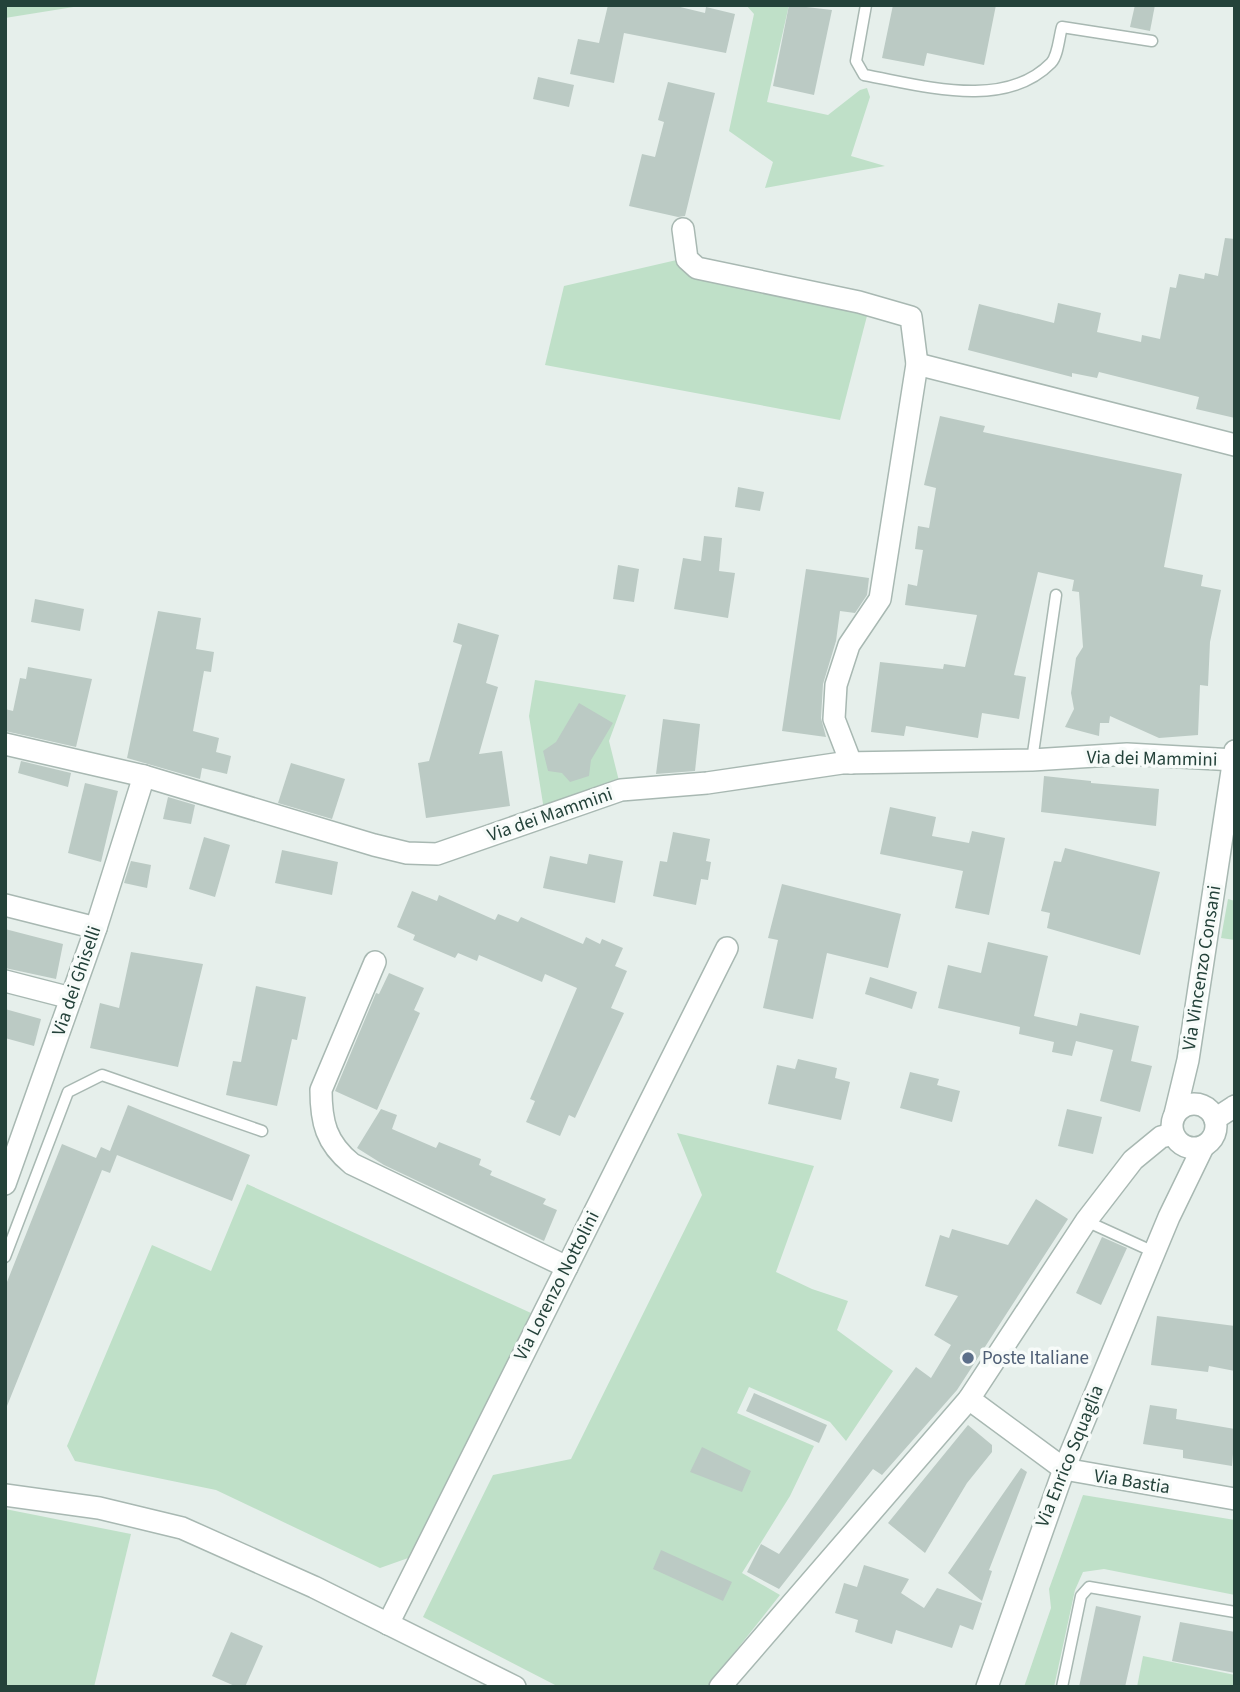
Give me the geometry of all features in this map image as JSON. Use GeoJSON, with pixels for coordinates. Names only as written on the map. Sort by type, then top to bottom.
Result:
{"type":"FeatureCollection","features":[{"type":"Feature","properties":{"kind":"street"},"geometry":{"type":"LineString","coordinates":[[683,229],[687,260],[697,268],[859,302],[911,317],[917,364],[880,599],[849,645],[836,685],[834,719],[851,763]]}},
{"type":"Feature","properties":{"kind":"street"},"geometry":{"type":"LineString","coordinates":[[917,364],[1235,445]]}},
{"type":"Feature","properties":{"kind":"street","name":"Via dei Mammini"},"geometry":{"type":"LineString","coordinates":[[5,744],[144,776],[374,845],[407,853],[438,854],[621,790],[707,783],[851,763],[1032,760],[1127,754],[1234,757]]}},
{"type":"Feature","properties":{"kind":"street","name":"Via Vincenzo Consani"},"geometry":{"type":"LineString","coordinates":[[1183,1135],[1188,1060],[1234,757]]}},
{"type":"Feature","properties":{"kind":"street","name":"Via dei Ghiselli"},"geometry":{"type":"LineString","coordinates":[[5,1184],[96,928],[144,776]]}},
{"type":"Feature","properties":{"kind":"street"},"geometry":{"type":"LineString","coordinates":[[5,905],[96,928]]}},
{"type":"Feature","properties":{"kind":"street","name":"Via Lorenzo Nottolini"},"geometry":{"type":"LineString","coordinates":[[388,1623],[727,948]]}},
{"type":"Feature","properties":{"kind":"street"},"geometry":{"type":"LineString","coordinates":[[375,962],[321,1090],[321,1113],[335,1150],[352,1164],[566,1267]]}},
{"type":"Feature","properties":{"kind":"street"},"geometry":{"type":"LineString","coordinates":[[5,981],[71,998]]}},
{"type":"Feature","properties":{"kind":"street","name":"Via Vincenzo Consani"},"geometry":{"type":"LineString","coordinates":[[1188,1060],[1194,1084],[1209,1112]]}},
{"type":"Feature","properties":{"kind":"street"},"geometry":{"type":"LineString","coordinates":[[1183,1135],[1185,1106],[1209,1112],[1235,1106]]}},
{"type":"Feature","properties":{"kind":"street"},"geometry":{"type":"LineString","coordinates":[[720,1687],[969,1399],[1086,1221],[1133,1160],[1161,1137],[1183,1135],[1212,1138],[1209,1112]]}},
{"type":"Feature","properties":{"kind":"street","name":"Via Enrico Squaglia"},"geometry":{"type":"LineString","coordinates":[[987,1687],[1065,1469],[1180,1191],[1183,1135]]}},
{"type":"Feature","properties":{"kind":"street","name":"Via Bastia"},"geometry":{"type":"LineString","coordinates":[[969,1399],[1065,1469],[1235,1499]]}},
{"type":"Feature","properties":{"kind":"street"},"geometry":{"type":"LineString","coordinates":[[5,1495],[99,1508],[182,1528],[388,1623],[515,1687]]}},
{"type":"Feature","properties":{"kind":"lane"},"geometry":{"type":"LineString","coordinates":[[866,5],[856,61],[864,75],[960,92],[1021,85],[1053,62],[1062,27],[1152,41]]}},
{"type":"Feature","properties":{"kind":"lane"},"geometry":{"type":"LineString","coordinates":[[1032,760],[1056,595]]}},
{"type":"Feature","properties":{"kind":"lane"},"geometry":{"type":"LineString","coordinates":[[5,1257],[68,1092],[102,1076],[262,1131]]}},
{"type":"Feature","properties":{"kind":"lane"},"geometry":{"type":"LineString","coordinates":[[1086,1221],[1153,1252]]}},
{"type":"Feature","properties":{"kind":"lane"},"geometry":{"type":"LineString","coordinates":[[1062,1687],[1081,1596],[1089,1587],[1235,1612]]}},
{"type":"Feature","properties":{"kind":"green space"},"geometry":{"type":"Polygon","coordinates":[[[5,5],[86,5],[5,18],[5,5]]]}},
{"type":"Feature","properties":{"kind":"green space"},"geometry":{"type":"Polygon","coordinates":[[[746,5],[789,5],[767,102],[828,115],[860,90],[867,88],[870,97],[851,156],[885,166],[765,188],[773,162],[729,131],[754,14],[746,5]]]}},
{"type":"Feature","properties":{"kind":"green space"},"geometry":{"type":"Polygon","coordinates":[[[681,259],[868,312],[840,420],[545,365],[564,286],[681,259]]]}},
{"type":"Feature","properties":{"kind":"green space"},"geometry":{"type":"Polygon","coordinates":[[[535,680],[626,695],[609,741],[620,785],[544,810],[529,716],[535,680]]]}},
{"type":"Feature","properties":{"kind":"green space"},"geometry":{"type":"Polygon","coordinates":[[[1228,899],[1235,901],[1235,940],[1221,938],[1228,899]]]}},
{"type":"Feature","properties":{"kind":"green space"},"geometry":{"type":"Polygon","coordinates":[[[677,1133],[814,1166],[776,1272],[812,1289],[848,1301],[837,1330],[893,1371],[846,1441],[830,1422],[749,1387],[737,1413],[814,1446],[790,1496],[742,1573],[780,1595],[707,1687],[559,1687],[423,1617],[493,1475],[571,1459],[702,1195],[677,1133]]]}},
{"type":"Feature","properties":{"kind":"green space"},"geometry":{"type":"Polygon","coordinates":[[[247,1184],[531,1313],[411,1557],[380,1568],[216,1490],[75,1461],[67,1446],[152,1245],[211,1271],[247,1184]]]}},
{"type":"Feature","properties":{"kind":"green space"},"geometry":{"type":"Polygon","coordinates":[[[1083,1495],[1235,1520],[1235,1595],[1104,1569],[1083,1572],[1075,1590],[1054,1687],[1024,1687],[1051,1608],[1049,1589],[1083,1495]]]}},
{"type":"Feature","properties":{"kind":"green space"},"geometry":{"type":"Polygon","coordinates":[[[5,1509],[131,1534],[94,1687],[5,1687],[5,1509]]]}},
{"type":"Feature","properties":{"kind":"green space"},"geometry":{"type":"Polygon","coordinates":[[[1143,1656],[1235,1675],[1235,1687],[1137,1687],[1143,1656]]]}},
{"type":"Feature","properties":{"kind":"building"},"geometry":{"type":"Polygon","coordinates":[[[608,5],[672,5],[705,13],[706,7],[735,14],[726,53],[624,33],[614,83],[570,74],[578,39],[599,43],[608,5]]]}},
{"type":"Feature","properties":{"kind":"building"},"geometry":{"type":"Polygon","coordinates":[[[789,5],[832,10],[814,95],[773,86],[789,5]]]}},
{"type":"Feature","properties":{"kind":"building"},"geometry":{"type":"Polygon","coordinates":[[[893,5],[996,5],[984,65],[927,53],[924,66],[882,58],[893,5]]]}},
{"type":"Feature","properties":{"kind":"building"},"geometry":{"type":"Polygon","coordinates":[[[1135,5],[1155,5],[1150,31],[1130,27],[1135,5]]]}},
{"type":"Feature","properties":{"kind":"building"},"geometry":{"type":"Polygon","coordinates":[[[538,77],[574,85],[569,107],[533,99],[538,77]]]}},
{"type":"Feature","properties":{"kind":"building"},"geometry":{"type":"Polygon","coordinates":[[[668,82],[715,93],[685,216],[678,217],[629,206],[642,154],[655,157],[664,122],[658,120],[668,82]]]}},
{"type":"Feature","properties":{"kind":"building"},"geometry":{"type":"Polygon","coordinates":[[[1225,238],[1235,239],[1235,418],[1196,409],[1199,397],[1099,372],[1097,378],[1072,373],[1072,377],[968,350],[979,304],[1054,323],[1058,303],[1101,313],[1097,332],[1141,342],[1142,335],[1160,339],[1170,287],[1176,288],[1179,274],[1204,279],[1205,273],[1218,276],[1225,238]]]}},
{"type":"Feature","properties":{"kind":"building"},"geometry":{"type":"Polygon","coordinates":[[[940,416],[985,426],[983,432],[1182,474],[1164,567],[1203,575],[1201,586],[1221,590],[1210,642],[1208,686],[1200,685],[1198,735],[1159,738],[1110,716],[1109,723],[1100,723],[1099,736],[1065,727],[1074,709],[1071,693],[1076,658],[1083,647],[1079,592],[1072,591],[1074,580],[1038,572],[1014,675],[1026,677],[1019,719],[982,713],[978,738],[906,726],[904,736],[871,732],[880,662],[943,669],[944,664],[965,667],[977,615],[905,605],[908,584],[917,586],[923,550],[915,549],[918,526],[929,528],[936,488],[924,485],[940,416]]]}},
{"type":"Feature","properties":{"kind":"building"},"geometry":{"type":"Polygon","coordinates":[[[738,487],[764,492],[760,511],[735,507],[738,487]]]}},
{"type":"Feature","properties":{"kind":"building"},"geometry":{"type":"Polygon","coordinates":[[[704,536],[722,538],[719,571],[735,573],[728,618],[674,609],[683,558],[701,561],[704,536]]]}},
{"type":"Feature","properties":{"kind":"building"},"geometry":{"type":"Polygon","coordinates":[[[618,565],[639,569],[634,602],[613,599],[618,565]]]}},
{"type":"Feature","properties":{"kind":"building"},"geometry":{"type":"Polygon","coordinates":[[[806,569],[869,578],[867,595],[855,613],[840,611],[836,641],[823,684],[821,718],[826,737],[782,731],[806,569]]]}},
{"type":"Feature","properties":{"kind":"building"},"geometry":{"type":"Polygon","coordinates":[[[35,599],[84,609],[80,631],[31,622],[35,599]]]}},
{"type":"Feature","properties":{"kind":"building"},"geometry":{"type":"Polygon","coordinates":[[[158,611],[201,618],[196,649],[214,652],[211,672],[204,671],[193,731],[219,738],[216,752],[231,756],[227,774],[202,768],[200,779],[127,758],[158,611]]]}},
{"type":"Feature","properties":{"kind":"building"},"geometry":{"type":"Polygon","coordinates":[[[458,623],[499,635],[486,683],[498,687],[479,754],[502,751],[510,806],[426,818],[418,763],[429,761],[462,645],[453,642],[458,623]]]}},
{"type":"Feature","properties":{"kind":"building"},"geometry":{"type":"Polygon","coordinates":[[[28,667],[92,679],[76,747],[5,731],[5,709],[13,711],[20,678],[26,679],[28,667]]]}},
{"type":"Feature","properties":{"kind":"building"},"geometry":{"type":"Polygon","coordinates":[[[579,703],[613,723],[591,760],[589,776],[570,782],[562,773],[548,771],[543,751],[556,742],[579,703]]]}},
{"type":"Feature","properties":{"kind":"building"},"geometry":{"type":"Polygon","coordinates":[[[663,719],[700,724],[695,771],[656,774],[663,719]]]}},
{"type":"Feature","properties":{"kind":"building"},"geometry":{"type":"Polygon","coordinates":[[[21,761],[71,773],[68,787],[18,773],[21,761]]]}},
{"type":"Feature","properties":{"kind":"building"},"geometry":{"type":"Polygon","coordinates":[[[291,763],[345,779],[332,819],[278,803],[291,763]]]}},
{"type":"Feature","properties":{"kind":"building"},"geometry":{"type":"Polygon","coordinates":[[[1044,776],[1159,789],[1156,826],[1041,812],[1044,776]]]}},
{"type":"Feature","properties":{"kind":"building"},"geometry":{"type":"Polygon","coordinates":[[[85,783],[118,791],[101,862],[68,853],[85,783]]]}},
{"type":"Feature","properties":{"kind":"building"},"geometry":{"type":"Polygon","coordinates":[[[168,797],[195,805],[191,824],[163,819],[168,797]]]}},
{"type":"Feature","properties":{"kind":"building"},"geometry":{"type":"Polygon","coordinates":[[[890,807],[936,817],[932,836],[969,843],[972,831],[1005,838],[989,915],[955,908],[963,871],[880,854],[890,807]]]}},
{"type":"Feature","properties":{"kind":"building"},"geometry":{"type":"Polygon","coordinates":[[[673,832],[710,839],[706,861],[711,862],[708,880],[701,879],[696,905],[653,896],[660,861],[667,862],[673,832]]]}},
{"type":"Feature","properties":{"kind":"building"},"geometry":{"type":"Polygon","coordinates":[[[204,837],[230,845],[215,897],[189,889],[204,837]]]}},
{"type":"Feature","properties":{"kind":"building"},"geometry":{"type":"Polygon","coordinates":[[[1065,848],[1160,872],[1140,955],[1047,928],[1050,913],[1041,911],[1054,861],[1061,862],[1065,848]]]}},
{"type":"Feature","properties":{"kind":"building"},"geometry":{"type":"Polygon","coordinates":[[[282,850],[338,862],[332,895],[275,883],[282,850]]]}},
{"type":"Feature","properties":{"kind":"building"},"geometry":{"type":"Polygon","coordinates":[[[589,854],[623,861],[615,903],[543,888],[550,856],[587,864],[589,854]]]}},
{"type":"Feature","properties":{"kind":"building"},"geometry":{"type":"Polygon","coordinates":[[[131,861],[151,865],[147,888],[124,883],[131,861]]]}},
{"type":"Feature","properties":{"kind":"building"},"geometry":{"type":"Polygon","coordinates":[[[782,884],[901,914],[888,968],[827,953],[813,1019],[763,1008],[778,940],[768,938],[782,884]]]}},
{"type":"Feature","properties":{"kind":"building"},"geometry":{"type":"Polygon","coordinates":[[[412,891],[437,901],[439,895],[495,920],[498,914],[518,922],[521,917],[583,944],[586,937],[600,944],[602,939],[623,948],[615,966],[627,971],[611,1008],[624,1013],[575,1118],[569,1115],[560,1136],[526,1122],[535,1101],[530,1099],[577,988],[545,974],[542,982],[479,955],[477,961],[458,953],[455,958],[413,940],[415,935],[397,927],[412,891]]]}},
{"type":"Feature","properties":{"kind":"building"},"geometry":{"type":"Polygon","coordinates":[[[5,929],[63,944],[56,979],[5,968],[5,929]]]}},
{"type":"Feature","properties":{"kind":"building"},"geometry":{"type":"Polygon","coordinates":[[[988,942],[1048,956],[1034,1016],[1077,1026],[1080,1013],[1139,1026],[1131,1061],[1152,1066],[1140,1112],[1100,1101],[1113,1050],[1076,1041],[1072,1056],[1052,1052],[1054,1042],[1019,1034],[1020,1027],[938,1008],[948,965],[981,973],[988,942]]]}},
{"type":"Feature","properties":{"kind":"building"},"geometry":{"type":"Polygon","coordinates":[[[131,952],[203,964],[178,1067],[90,1048],[100,1003],[119,1008],[131,952]]]}},
{"type":"Feature","properties":{"kind":"building"},"geometry":{"type":"Polygon","coordinates":[[[389,973],[424,988],[414,1010],[420,1013],[377,1110],[335,1091],[376,993],[379,994],[389,973]]]}},
{"type":"Feature","properties":{"kind":"building"},"geometry":{"type":"Polygon","coordinates":[[[870,977],[917,992],[912,1009],[865,994],[870,977]]]}},
{"type":"Feature","properties":{"kind":"building"},"geometry":{"type":"Polygon","coordinates":[[[256,986],[306,997],[297,1040],[292,1039],[277,1106],[226,1095],[233,1061],[241,1062],[256,986]]]}},
{"type":"Feature","properties":{"kind":"building"},"geometry":{"type":"Polygon","coordinates":[[[5,1009],[41,1019],[34,1046],[5,1038],[5,1009]]]}},
{"type":"Feature","properties":{"kind":"building"},"geometry":{"type":"Polygon","coordinates":[[[798,1059],[837,1068],[835,1078],[850,1082],[841,1120],[768,1104],[777,1065],[795,1069],[798,1059]]]}},
{"type":"Feature","properties":{"kind":"building"},"geometry":{"type":"Polygon","coordinates":[[[910,1072],[939,1079],[937,1085],[960,1091],[952,1122],[900,1108],[910,1072]]]}},
{"type":"Feature","properties":{"kind":"building"},"geometry":{"type":"Polygon","coordinates":[[[128,1105],[250,1155],[232,1201],[117,1155],[110,1173],[102,1170],[5,1411],[5,1287],[62,1144],[96,1158],[101,1147],[110,1151],[128,1105]]]}},
{"type":"Feature","properties":{"kind":"building"},"geometry":{"type":"Polygon","coordinates":[[[381,1109],[397,1115],[392,1129],[436,1148],[439,1142],[481,1159],[479,1165],[492,1171],[490,1175],[546,1199],[543,1204],[557,1210],[544,1241],[384,1165],[357,1148],[381,1109]]]}},
{"type":"Feature","properties":{"kind":"building"},"geometry":{"type":"Polygon","coordinates":[[[1067,1109],[1102,1117],[1093,1154],[1058,1146],[1067,1109]]]}},
{"type":"Feature","properties":{"kind":"building"},"geometry":{"type":"Polygon","coordinates":[[[1036,1199],[1068,1219],[957,1390],[882,1475],[873,1469],[779,1589],[747,1572],[761,1544],[779,1554],[916,1367],[931,1378],[951,1345],[934,1335],[958,1296],[925,1286],[940,1235],[949,1238],[952,1229],[1008,1245],[1036,1199]]]}},
{"type":"Feature","properties":{"kind":"building"},"geometry":{"type":"Polygon","coordinates":[[[1102,1237],[1127,1248],[1101,1305],[1076,1293],[1102,1237]]]}},
{"type":"Feature","properties":{"kind":"building"},"geometry":{"type":"Polygon","coordinates":[[[1157,1316],[1235,1326],[1235,1371],[1209,1366],[1208,1372],[1151,1365],[1157,1316]]]}},
{"type":"Feature","properties":{"kind":"building"},"geometry":{"type":"Polygon","coordinates":[[[754,1393],[827,1425],[819,1443],[746,1411],[754,1393]]]}},
{"type":"Feature","properties":{"kind":"building"},"geometry":{"type":"Polygon","coordinates":[[[1150,1405],[1177,1409],[1176,1419],[1235,1429],[1232,1466],[1183,1458],[1183,1450],[1143,1444],[1150,1405]]]}},
{"type":"Feature","properties":{"kind":"building"},"geometry":{"type":"Polygon","coordinates":[[[968,1425],[992,1445],[992,1452],[967,1483],[925,1553],[888,1523],[968,1425]]]}},
{"type":"Feature","properties":{"kind":"building"},"geometry":{"type":"Polygon","coordinates":[[[702,1447],[751,1471],[742,1492],[690,1472],[702,1447]]]}},
{"type":"Feature","properties":{"kind":"building"},"geometry":{"type":"Polygon","coordinates":[[[1021,1468],[1027,1472],[989,1570],[992,1571],[982,1601],[948,1573],[1021,1468]]]}},
{"type":"Feature","properties":{"kind":"building"},"geometry":{"type":"Polygon","coordinates":[[[661,1550],[732,1582],[723,1601],[653,1569],[661,1550]]]}},
{"type":"Feature","properties":{"kind":"building"},"geometry":{"type":"Polygon","coordinates":[[[864,1565],[909,1579],[901,1593],[924,1608],[937,1588],[982,1603],[973,1630],[960,1625],[952,1648],[896,1630],[892,1644],[855,1632],[858,1620],[835,1613],[844,1583],[857,1587],[864,1565]]]}},
{"type":"Feature","properties":{"kind":"building"},"geometry":{"type":"Polygon","coordinates":[[[1096,1606],[1141,1616],[1125,1687],[1079,1687],[1096,1606]]]}},
{"type":"Feature","properties":{"kind":"building"},"geometry":{"type":"Polygon","coordinates":[[[1180,1622],[1235,1632],[1235,1673],[1172,1661],[1180,1622]]]}},
{"type":"Feature","properties":{"kind":"building"},"geometry":{"type":"Polygon","coordinates":[[[231,1632],[263,1646],[245,1687],[237,1687],[212,1676],[231,1632]]]}},
{"type":"Feature","properties":{"kind":"place","name":"Poste Italiane"},"geometry":{"type":"Point","coordinates":[968,1358]}}]}
